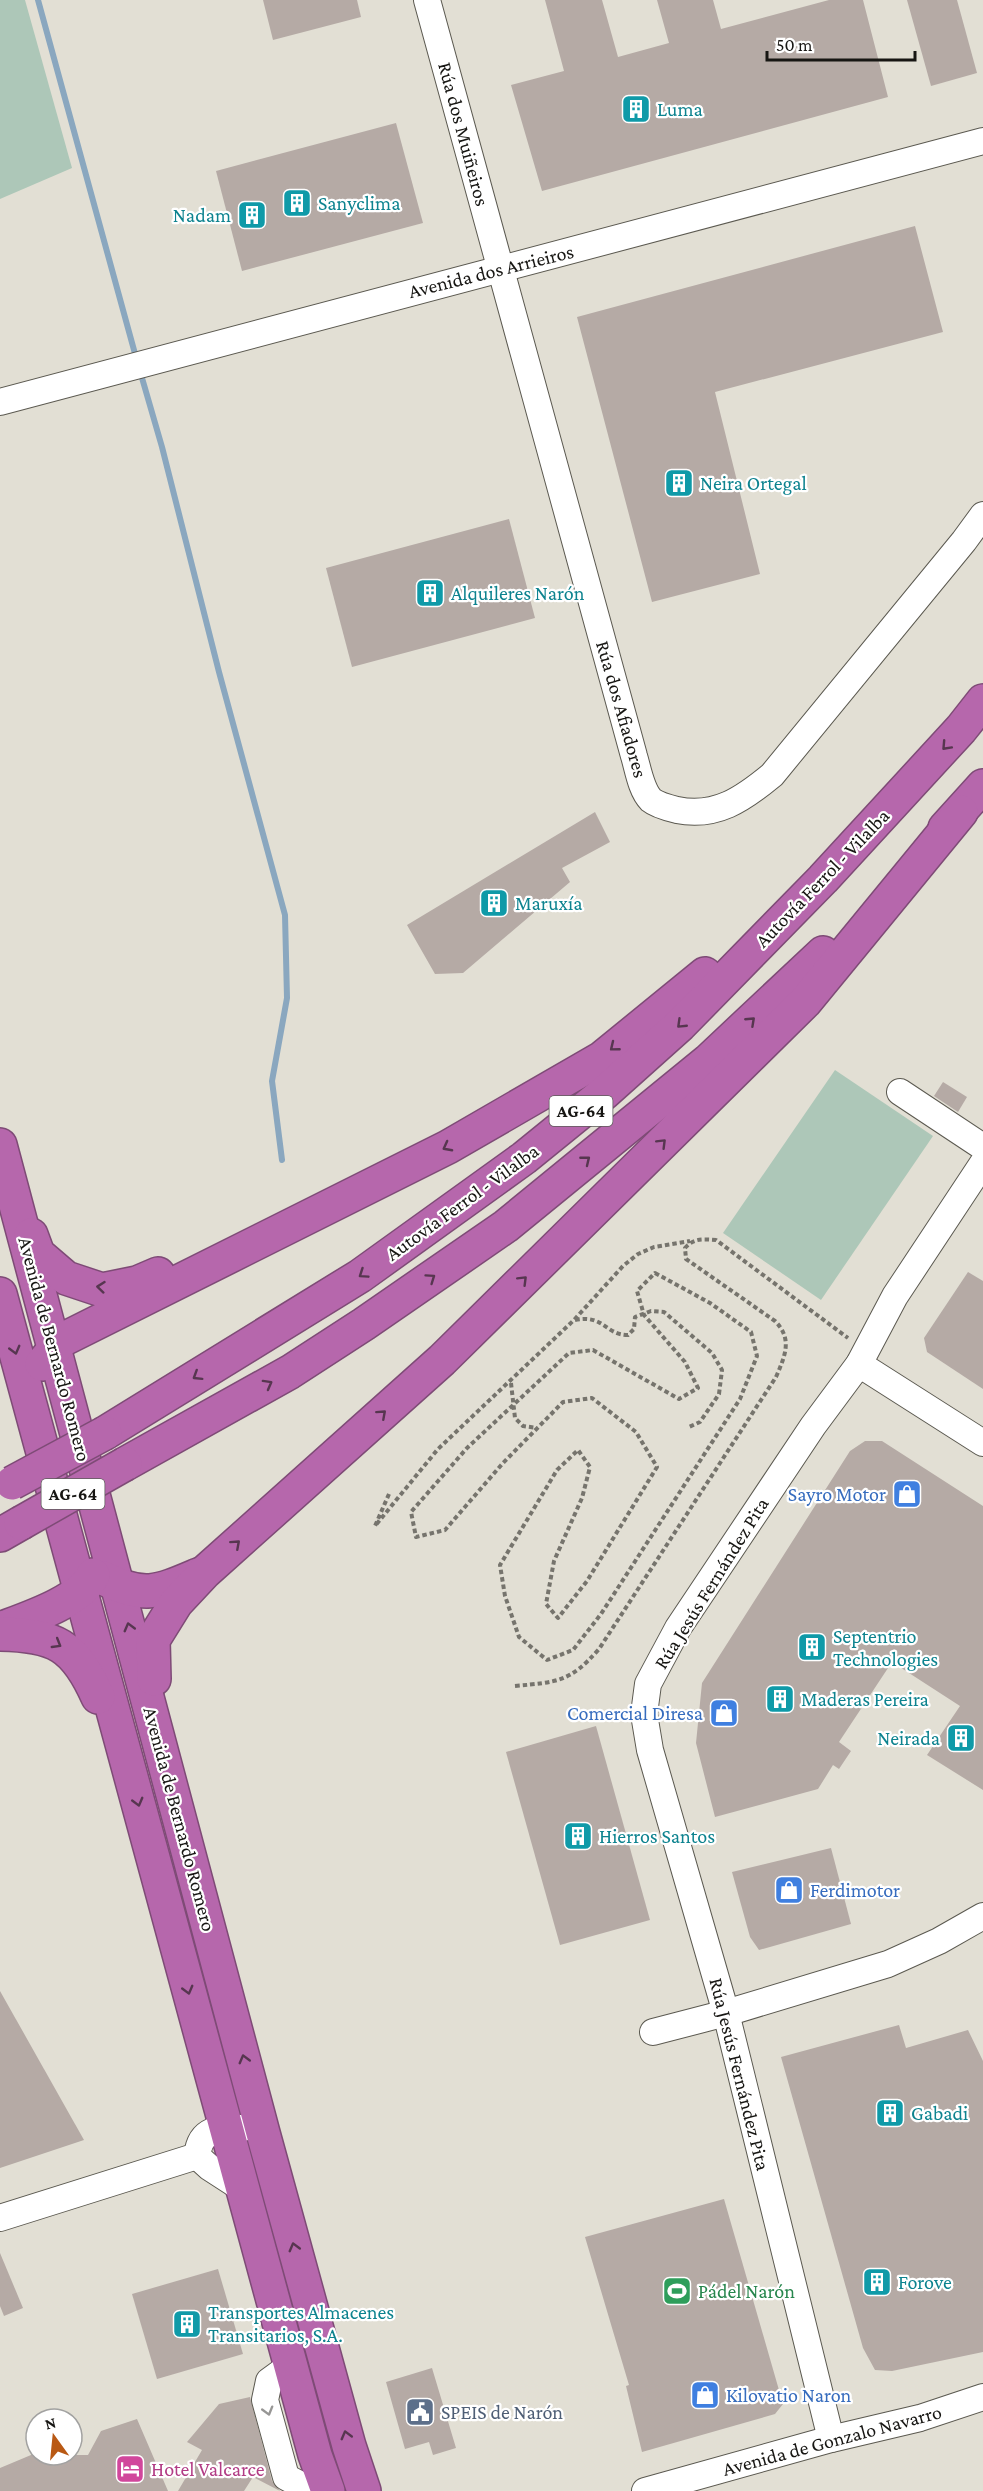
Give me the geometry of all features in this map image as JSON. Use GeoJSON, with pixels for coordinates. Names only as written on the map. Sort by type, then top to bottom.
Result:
{"type":"FeatureCollection","features":[{"type":"Feature","properties":{"kind":"highway","name":"Autovía Ferrol - Vilalba"},"geometry":{"type":"LineString","coordinates":[[6,1486],[105,1433],[360,1276],[524,1158],[604,1094],[680,1025],[823,879],[961,729],[983,701]]}},
{"type":"Feature","properties":{"kind":"highway","name":"AG-64"},"geometry":{"type":"LineString","coordinates":[[11,1529],[290,1372],[506,1226],[708,1061],[837,940],[961,812],[983,786]]}},
{"type":"Feature","properties":{"kind":"highway"},"geometry":{"type":"LineString","coordinates":[[165,1758],[154,1694],[153,1640],[176,1603],[205,1572],[442,1360],[805,1002],[961,812]]}},
{"type":"Feature","properties":{"kind":"highway"},"geometry":{"type":"LineString","coordinates":[[71,1410],[24,1394],[39,1368],[62,1340],[448,1147],[602,1058],[823,879]]}},
{"type":"Feature","properties":{"kind":"highway"},"geometry":{"type":"LineString","coordinates":[[3,1156],[38,1254],[66,1278],[102,1290],[137,1283],[333,1206]]}},
{"type":"Feature","properties":{"kind":"highway","name":"Avenida de Bernardo Romero"},"geometry":{"type":"LineString","coordinates":[[3,1156],[71,1410],[94,1571],[129,1768],[315,2456],[328,2491]]}},
{"type":"Feature","properties":{"kind":"highway","name":"Avenida de Bernardo Romero"},"geometry":{"type":"LineString","coordinates":[[0,1294],[24,1394],[165,1758],[263,2133],[349,2446],[364,2491]]}},
{"type":"Feature","properties":{"kind":"highway"},"geometry":{"type":"LineString","coordinates":[[0,1631],[54,1606],[94,1571],[132,1592],[164,1589],[205,1572]]}},
{"type":"Feature","properties":{"kind":"highway"},"geometry":{"type":"LineString","coordinates":[[0,1631],[47,1638],[71,1653],[93,1686],[129,1768]]}},
{"type":"Feature","properties":{"kind":"street","name":"Rúa dos Muiñeiros"},"geometry":{"type":"LineString","coordinates":[[427,0],[500,268]]}},
{"type":"Feature","properties":{"kind":"street","name":"Avenida dos Arrieiros"},"geometry":{"type":"LineString","coordinates":[[0,402],[983,141]]}},
{"type":"Feature","properties":{"kind":"street","name":"Rúa dos Afiadores"},"geometry":{"type":"LineString","coordinates":[[500,268],[634,756],[642,782],[651,799],[670,808],[693,813],[719,810],[748,795],[772,775],[983,515]]}},
{"type":"Feature","properties":{"kind":"street"},"geometry":{"type":"LineString","coordinates":[[900,1092],[983,1147]]}},
{"type":"Feature","properties":{"kind":"street","name":"Rúa Jesús Fernández Pita"},"geometry":{"type":"LineString","coordinates":[[831,2439],[814,2362],[726,2013],[651,1750],[644,1714],[648,1684],[678,1628],[862,1357],[895,1296],[983,1163]]}},
{"type":"Feature","properties":{"kind":"street"},"geometry":{"type":"LineString","coordinates":[[862,1357],[983,1443]]}},
{"type":"Feature","properties":{"kind":"street"},"geometry":{"type":"LineString","coordinates":[[653,2032],[726,2013],[888,1964],[939,1941],[983,1916]]}},
{"type":"Feature","properties":{"kind":"street"},"geometry":{"type":"LineString","coordinates":[[197,2156],[198,2143],[205,2135],[225,2128],[245,2128],[263,2133]]}},
{"type":"Feature","properties":{"kind":"street"},"geometry":{"type":"LineString","coordinates":[[197,2156],[225,2179],[243,2189]]}},
{"type":"Feature","properties":{"kind":"street"},"geometry":{"type":"LineString","coordinates":[[0,2218],[197,2156]]}},
{"type":"Feature","properties":{"kind":"street"},"geometry":{"type":"LineString","coordinates":[[291,2365],[269,2381],[265,2400],[286,2477],[312,2491]]}},
{"type":"Feature","properties":{"kind":"street","name":"Avenida de Gonzalo Navarro"},"geometry":{"type":"LineString","coordinates":[[645,2491],[831,2439],[920,2418],[983,2397]]}},
{"type":"Feature","properties":{"kind":"path"},"geometry":{"type":"LineString","coordinates":[[389,1494],[375,1526],[438,1449],[574,1320],[623,1266],[638,1254],[654,1247],[702,1239],[716,1240],[862,1357]]}},
{"type":"Feature","properties":{"kind":"path"},"geometry":{"type":"LineString","coordinates":[[515,1686],[557,1681],[573,1675],[599,1649],[783,1363],[787,1341],[783,1329],[775,1321],[686,1259],[685,1248],[691,1241]]}},
{"type":"Feature","properties":{"kind":"path"},"geometry":{"type":"LineString","coordinates":[[655,1273],[710,1303],[751,1332],[757,1356],[740,1399],[601,1614],[573,1650],[547,1660],[519,1637],[506,1596],[500,1565],[557,1470],[578,1450],[590,1467],[582,1498],[554,1561],[546,1604],[558,1618],[586,1581],[657,1467],[636,1432],[592,1398],[563,1402],[503,1463],[445,1530],[416,1537],[411,1512],[467,1448],[513,1405],[569,1353],[593,1350],[679,1400],[698,1388],[685,1362],[644,1315],[637,1290],[655,1273]]}},
{"type":"Feature","properties":{"kind":"path"},"geometry":{"type":"LineString","coordinates":[[574,1320],[586,1318],[597,1320],[619,1335],[628,1335],[634,1329],[635,1317],[651,1311],[664,1312],[712,1353],[722,1370],[719,1394],[700,1422],[689,1427]]}},
{"type":"Feature","properties":{"kind":"path"},"geometry":{"type":"LineString","coordinates":[[511,1382],[514,1418],[523,1426],[538,1428]]}},
{"type":"Feature","properties":{"kind":"green space"},"geometry":{"type":"Polygon","coordinates":[[[0,0],[25,0],[72,168],[0,199],[0,0]]]}},
{"type":"Feature","properties":{"kind":"green space"},"geometry":{"type":"Polygon","coordinates":[[[835,1070],[933,1136],[821,1300],[723,1233],[835,1070]]]}},
{"type":"Feature","properties":{"kind":"building"},"geometry":{"type":"Polygon","coordinates":[[[263,0],[357,0],[361,17],[273,40],[263,0]]]}},
{"type":"Feature","properties":{"kind":"building"},"geometry":{"type":"Polygon","coordinates":[[[545,0],[602,0],[618,57],[669,43],[657,0],[713,0],[721,29],[829,0],[863,0],[888,97],[542,191],[511,85],[564,71],[545,0]]]}},
{"type":"Feature","properties":{"kind":"building"},"geometry":{"type":"Polygon","coordinates":[[[907,0],[957,0],[977,73],[931,86],[907,0]]]}},
{"type":"Feature","properties":{"kind":"building"},"geometry":{"type":"Polygon","coordinates":[[[396,123],[423,223],[242,271],[216,171],[396,123]]]}},
{"type":"Feature","properties":{"kind":"building","name":"Neira Ortegal"},"geometry":{"type":"Polygon","coordinates":[[[915,226],[943,332],[715,392],[760,574],[652,602],[577,317],[915,226]]]}},
{"type":"Feature","properties":{"kind":"building","name":"Alquileres Narón"},"geometry":{"type":"Polygon","coordinates":[[[509,519],[535,618],[352,667],[326,568],[509,519]]]}},
{"type":"Feature","properties":{"kind":"building","name":"Maruxía"},"geometry":{"type":"Polygon","coordinates":[[[595,812],[610,842],[562,868],[570,882],[463,973],[435,974],[407,925],[595,812]]]}},
{"type":"Feature","properties":{"kind":"building"},"geometry":{"type":"Polygon","coordinates":[[[943,1082],[967,1097],[958,1112],[934,1096],[943,1082]]]}},
{"type":"Feature","properties":{"kind":"building"},"geometry":{"type":"Polygon","coordinates":[[[968,1272],[983,1281],[983,1389],[927,1352],[924,1338],[968,1272]]]}},
{"type":"Feature","properties":{"kind":"building"},"geometry":{"type":"Polygon","coordinates":[[[865,1441],[882,1441],[983,1506],[983,1790],[927,1755],[960,1706],[892,1662],[839,1742],[851,1751],[839,1769],[833,1765],[818,1789],[715,1817],[696,1743],[702,1683],[850,1451],[865,1441]]]}},
{"type":"Feature","properties":{"kind":"building","name":"Hierros Santos"},"geometry":{"type":"Polygon","coordinates":[[[596,1726],[650,1920],[560,1945],[506,1752],[596,1726]]]}},
{"type":"Feature","properties":{"kind":"building","name":"Ferdimotor"},"geometry":{"type":"Polygon","coordinates":[[[831,1848],[851,1924],[759,1950],[750,1937],[732,1872],[831,1848]]]}},
{"type":"Feature","properties":{"kind":"building"},"geometry":{"type":"Polygon","coordinates":[[[0,1991],[84,2140],[0,2168],[0,1991]]]}},
{"type":"Feature","properties":{"kind":"building"},"geometry":{"type":"Polygon","coordinates":[[[899,2025],[906,2048],[968,2030],[983,2061],[983,2352],[892,2371],[875,2370],[863,2348],[781,2057],[899,2025]]]}},
{"type":"Feature","properties":{"kind":"building","name":"Pádel Narón"},"geometry":{"type":"Polygon","coordinates":[[[724,2199],[783,2404],[775,2414],[642,2452],[626,2386],[629,2385],[585,2237],[724,2199]]]}},
{"type":"Feature","properties":{"kind":"building"},"geometry":{"type":"Polygon","coordinates":[[[0,2253],[23,2308],[4,2316],[0,2306],[0,2253]]]}},
{"type":"Feature","properties":{"kind":"building","name":"Transportes Almacenes Transitarios, S.A."},"geometry":{"type":"Polygon","coordinates":[[[218,2269],[243,2354],[157,2379],[132,2294],[218,2269]]]}},
{"type":"Feature","properties":{"kind":"building","name":"SPEIS de Narón"},"geometry":{"type":"Polygon","coordinates":[[[432,2368],[456,2448],[433,2455],[429,2442],[405,2449],[386,2382],[432,2368]]]}},
{"type":"Feature","properties":{"kind":"building"},"geometry":{"type":"Polygon","coordinates":[[[250,2397],[272,2481],[280,2491],[253,2477],[244,2491],[178,2491],[202,2450],[187,2442],[219,2404],[250,2397]]]}},
{"type":"Feature","properties":{"kind":"building"},"geometry":{"type":"Polygon","coordinates":[[[137,2419],[168,2491],[0,2491],[0,2468],[24,2458],[24,2467],[84,2467],[84,2455],[88,2455],[101,2431],[137,2419]]]}},
{"type":"Feature","properties":{"kind":"waterway"},"geometry":{"type":"LineString","coordinates":[[38,0],[137,361]]}},
{"type":"Feature","properties":{"kind":"waterway"},"geometry":{"type":"LineString","coordinates":[[140,371],[285,915],[287,998],[272,1081],[282,1160]]}},
{"type":"Feature","properties":{"kind":"place","name":"Luma"},"geometry":{"type":"Point","coordinates":[636,109]}},
{"type":"Feature","properties":{"kind":"place","name":"Sanyclima"},"geometry":{"type":"Point","coordinates":[297,203]}},
{"type":"Feature","properties":{"kind":"place","name":"Nadam"},"geometry":{"type":"Point","coordinates":[252,215]}},
{"type":"Feature","properties":{"kind":"place","name":"Neira Ortegal"},"geometry":{"type":"Point","coordinates":[679,483]}},
{"type":"Feature","properties":{"kind":"place","name":"Alquileres Narón"},"geometry":{"type":"Point","coordinates":[430,593]}},
{"type":"Feature","properties":{"kind":"place","name":"Maruxía"},"geometry":{"type":"Point","coordinates":[494,903]}},
{"type":"Feature","properties":{"kind":"place","name":"Sayro Motor"},"geometry":{"type":"Point","coordinates":[907,1494]}},
{"type":"Feature","properties":{"kind":"place","name":"Septentrio Technologies"},"geometry":{"type":"Point","coordinates":[812,1647]}},
{"type":"Feature","properties":{"kind":"place","name":"Maderas Pereira"},"geometry":{"type":"Point","coordinates":[780,1699]}},
{"type":"Feature","properties":{"kind":"place","name":"Comercial Diresa"},"geometry":{"type":"Point","coordinates":[724,1713]}},
{"type":"Feature","properties":{"kind":"place","name":"Neirada"},"geometry":{"type":"Point","coordinates":[961,1738]}},
{"type":"Feature","properties":{"kind":"place","name":"Hierros Santos"},"geometry":{"type":"Point","coordinates":[578,1836]}},
{"type":"Feature","properties":{"kind":"place","name":"Ferdimotor"},"geometry":{"type":"Point","coordinates":[789,1890]}},
{"type":"Feature","properties":{"kind":"place","name":"Gabadi"},"geometry":{"type":"Point","coordinates":[890,2113]}},
{"type":"Feature","properties":{"kind":"place","name":"Forove"},"geometry":{"type":"Point","coordinates":[877,2282]}},
{"type":"Feature","properties":{"kind":"place","name":"Pádel Narón"},"geometry":{"type":"Point","coordinates":[677,2291]}},
{"type":"Feature","properties":{"kind":"place","name":"Transportes Almacenes Transitarios, S.A."},"geometry":{"type":"Point","coordinates":[187,2324]}},
{"type":"Feature","properties":{"kind":"place","name":"Kilovatio Naron"},"geometry":{"type":"Point","coordinates":[705,2395]}},
{"type":"Feature","properties":{"kind":"place","name":"SPEIS de Narón"},"geometry":{"type":"Point","coordinates":[420,2412]}},
{"type":"Feature","properties":{"kind":"place","name":"Hotel Valcarce"},"geometry":{"type":"Point","coordinates":[130,2469]}}]}
